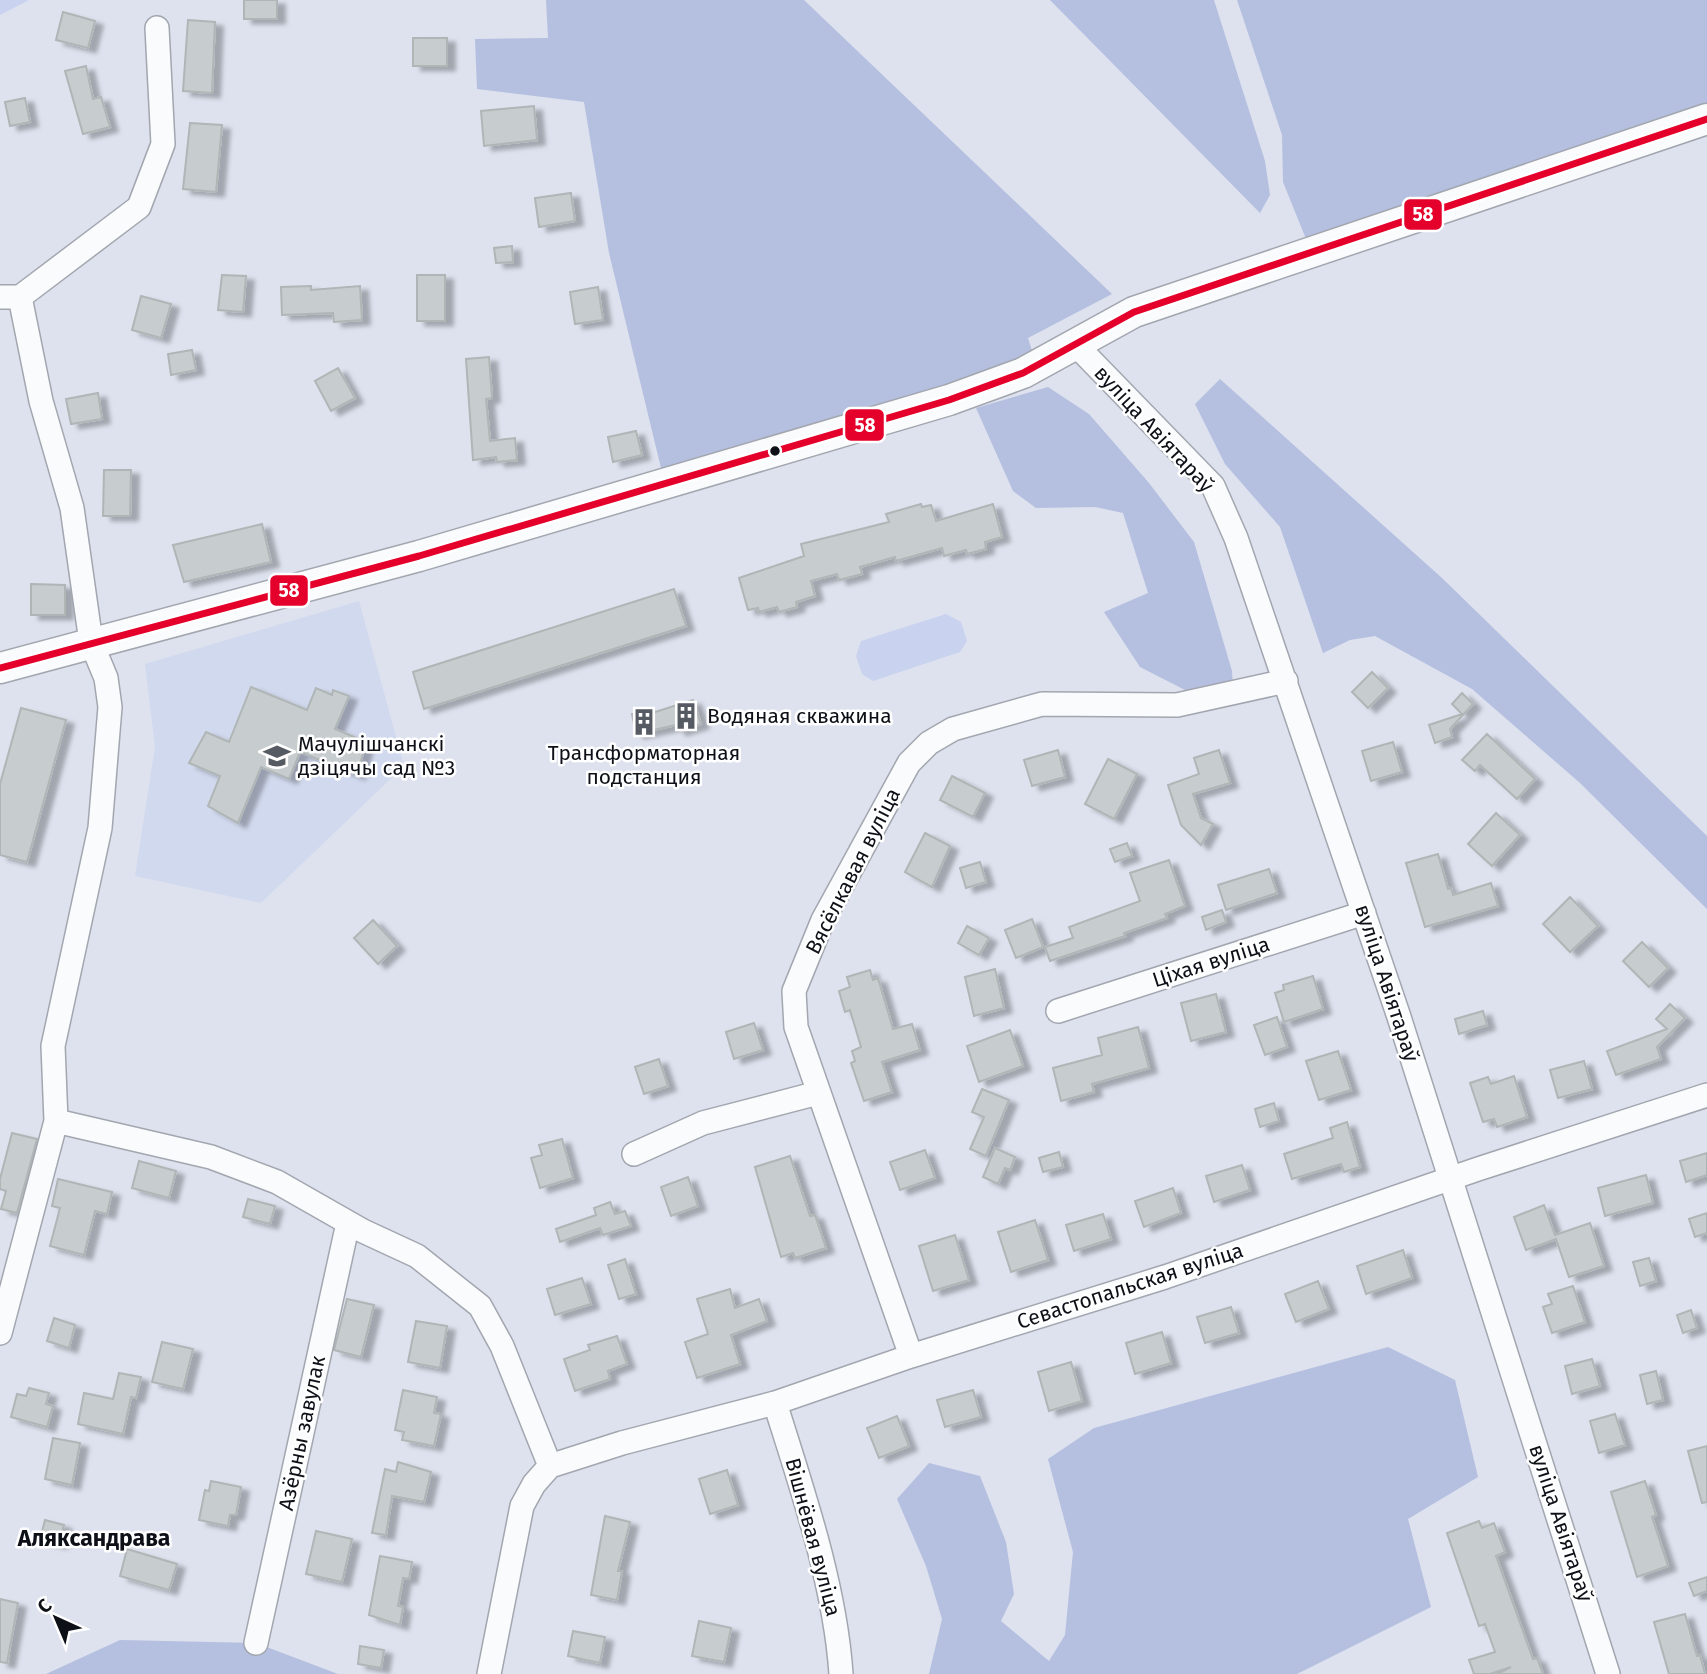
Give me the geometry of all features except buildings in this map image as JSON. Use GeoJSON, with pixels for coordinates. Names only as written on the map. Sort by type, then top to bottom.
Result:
{"type":"FeatureCollection","features":[{"type":"Feature","properties":{"kind":"main road"},"geometry":{"type":"LineString","coordinates":[[0,668],[419,556],[949,400],[1023,373],[1134,312],[1707,119]]}},
{"type":"Feature","properties":{"kind":"street"},"geometry":{"type":"LineString","coordinates":[[0,1333],[56,1121],[53,1046],[100,828],[110,707],[106,678],[91,642],[72,508],[10,297],[139,207],[163,144],[157,28]]}},
{"type":"Feature","properties":{"kind":"street","name":"вуліца Авіятараў"},"geometry":{"type":"LineString","coordinates":[[1075,344],[1213,486],[1236,538],[1364,913],[1608,1674]]}},
{"type":"Feature","properties":{"kind":"street","name":"Вясёлкавая вуліца"},"geometry":{"type":"LineString","coordinates":[[911,1356],[796,1027],[794,991],[823,920],[909,763],[929,743],[953,729],[1042,704],[1177,705],[1286,681]]}},
{"type":"Feature","properties":{"kind":"street","name":"Ціхая вуліца"},"geometry":{"type":"LineString","coordinates":[[1058,1011],[1364,913]]}},
{"type":"Feature","properties":{"kind":"street"},"geometry":{"type":"LineString","coordinates":[[634,1154],[703,1123],[818,1093]]}},
{"type":"Feature","properties":{"kind":"street","name":"Севастопальская вуліца"},"geometry":{"type":"LineString","coordinates":[[550,1466],[622,1443],[775,1403],[911,1356],[1165,1277],[1707,1095]]}},
{"type":"Feature","properties":{"kind":"street"},"geometry":{"type":"LineString","coordinates":[[56,1121],[211,1157],[277,1182],[348,1223],[417,1256],[480,1306],[502,1346],[550,1466],[534,1484],[522,1506],[489,1674]]}},
{"type":"Feature","properties":{"kind":"street","name":"Азёрны завулак"},"geometry":{"type":"LineString","coordinates":[[256,1643],[348,1223]]}},
{"type":"Feature","properties":{"kind":"street","name":"Вішнёвая вуліца"},"geometry":{"type":"LineString","coordinates":[[775,1403],[799,1479],[839,1636],[841,1674]]}},
{"type":"Feature","properties":{"kind":"shaded area"},"geometry":{"type":"Polygon","coordinates":[[[0,0],[29,0],[0,15],[0,0]]]}},
{"type":"Feature","properties":{"kind":"shaded area"},"geometry":{"type":"Polygon","coordinates":[[[546,0],[804,0],[1112,294],[1028,338],[1033,354],[953,388],[661,468],[609,253],[584,102],[477,89],[475,39],[548,38],[546,0]]]}},
{"type":"Feature","properties":{"kind":"shaded area"},"geometry":{"type":"Polygon","coordinates":[[[1050,0],[1214,0],[1265,161],[1270,195],[1260,213],[1050,0]]]}},
{"type":"Feature","properties":{"kind":"shaded area"},"geometry":{"type":"Polygon","coordinates":[[[1237,0],[1707,0],[1707,103],[1306,239],[1283,182],[1282,135],[1237,0]]]}},
{"type":"Feature","properties":{"kind":"shaded area"},"geometry":{"type":"Polygon","coordinates":[[[1220,379],[1442,578],[1707,836],[1707,909],[1580,783],[1472,689],[1375,636],[1350,640],[1323,653],[1280,527],[1225,464],[1195,404],[1220,379]]]}},
{"type":"Feature","properties":{"kind":"shaded area"},"geometry":{"type":"Polygon","coordinates":[[[1048,387],[1089,414],[1149,483],[1194,542],[1232,671],[1233,688],[1185,690],[1140,667],[1104,612],[1148,593],[1123,513],[1095,507],[1036,508],[1013,491],[976,408],[1048,387]]]}},
{"type":"Feature","properties":{"kind":"shaded area","name":"Мачулішчанскі дзіцячы сад №3"},"geometry":{"type":"Polygon","coordinates":[[[359,601],[404,766],[261,903],[135,876],[155,747],[145,664],[359,601]]]}},
{"type":"Feature","properties":{"kind":"shaded area"},"geometry":{"type":"Polygon","coordinates":[[[946,614],[961,622],[967,641],[960,652],[873,681],[862,674],[856,656],[861,641],[946,614]]]}},
{"type":"Feature","properties":{"kind":"shaded area"},"geometry":{"type":"Polygon","coordinates":[[[1388,1347],[1455,1380],[1478,1477],[1408,1519],[1431,1607],[1297,1674],[929,1674],[942,1619],[926,1566],[897,1499],[929,1463],[980,1476],[1006,1542],[1014,1594],[1001,1621],[1049,1661],[1065,1635],[1073,1552],[1048,1459],[1094,1428],[1388,1347]]]}},
{"type":"Feature","properties":{"kind":"shaded area"},"geometry":{"type":"Polygon","coordinates":[[[120,1640],[256,1643],[338,1674],[46,1674],[120,1640]]]}},
{"type":"Feature","properties":{"kind":"transit line","name":"58"},"geometry":{"type":"LineString","coordinates":[[0,668],[419,556],[949,400],[1023,373],[1134,312],[1707,119]]}},
{"type":"Feature","properties":{"kind":"place","name":"Водяная скважина"},"geometry":{"type":"Point","coordinates":[686,716]}},
{"type":"Feature","properties":{"kind":"place","name":"Трансформаторная подстанция"},"geometry":{"type":"Point","coordinates":[644,722]}},
{"type":"Feature","properties":{"kind":"place","name":"Мачулішчанскі дзіцячы сад №3"},"geometry":{"type":"Point","coordinates":[277,756]}},
{"type":"Feature","properties":{"kind":"district","name":"Аляксандрава"},"geometry":{"type":"Point","coordinates":[94,1538]}}]}
